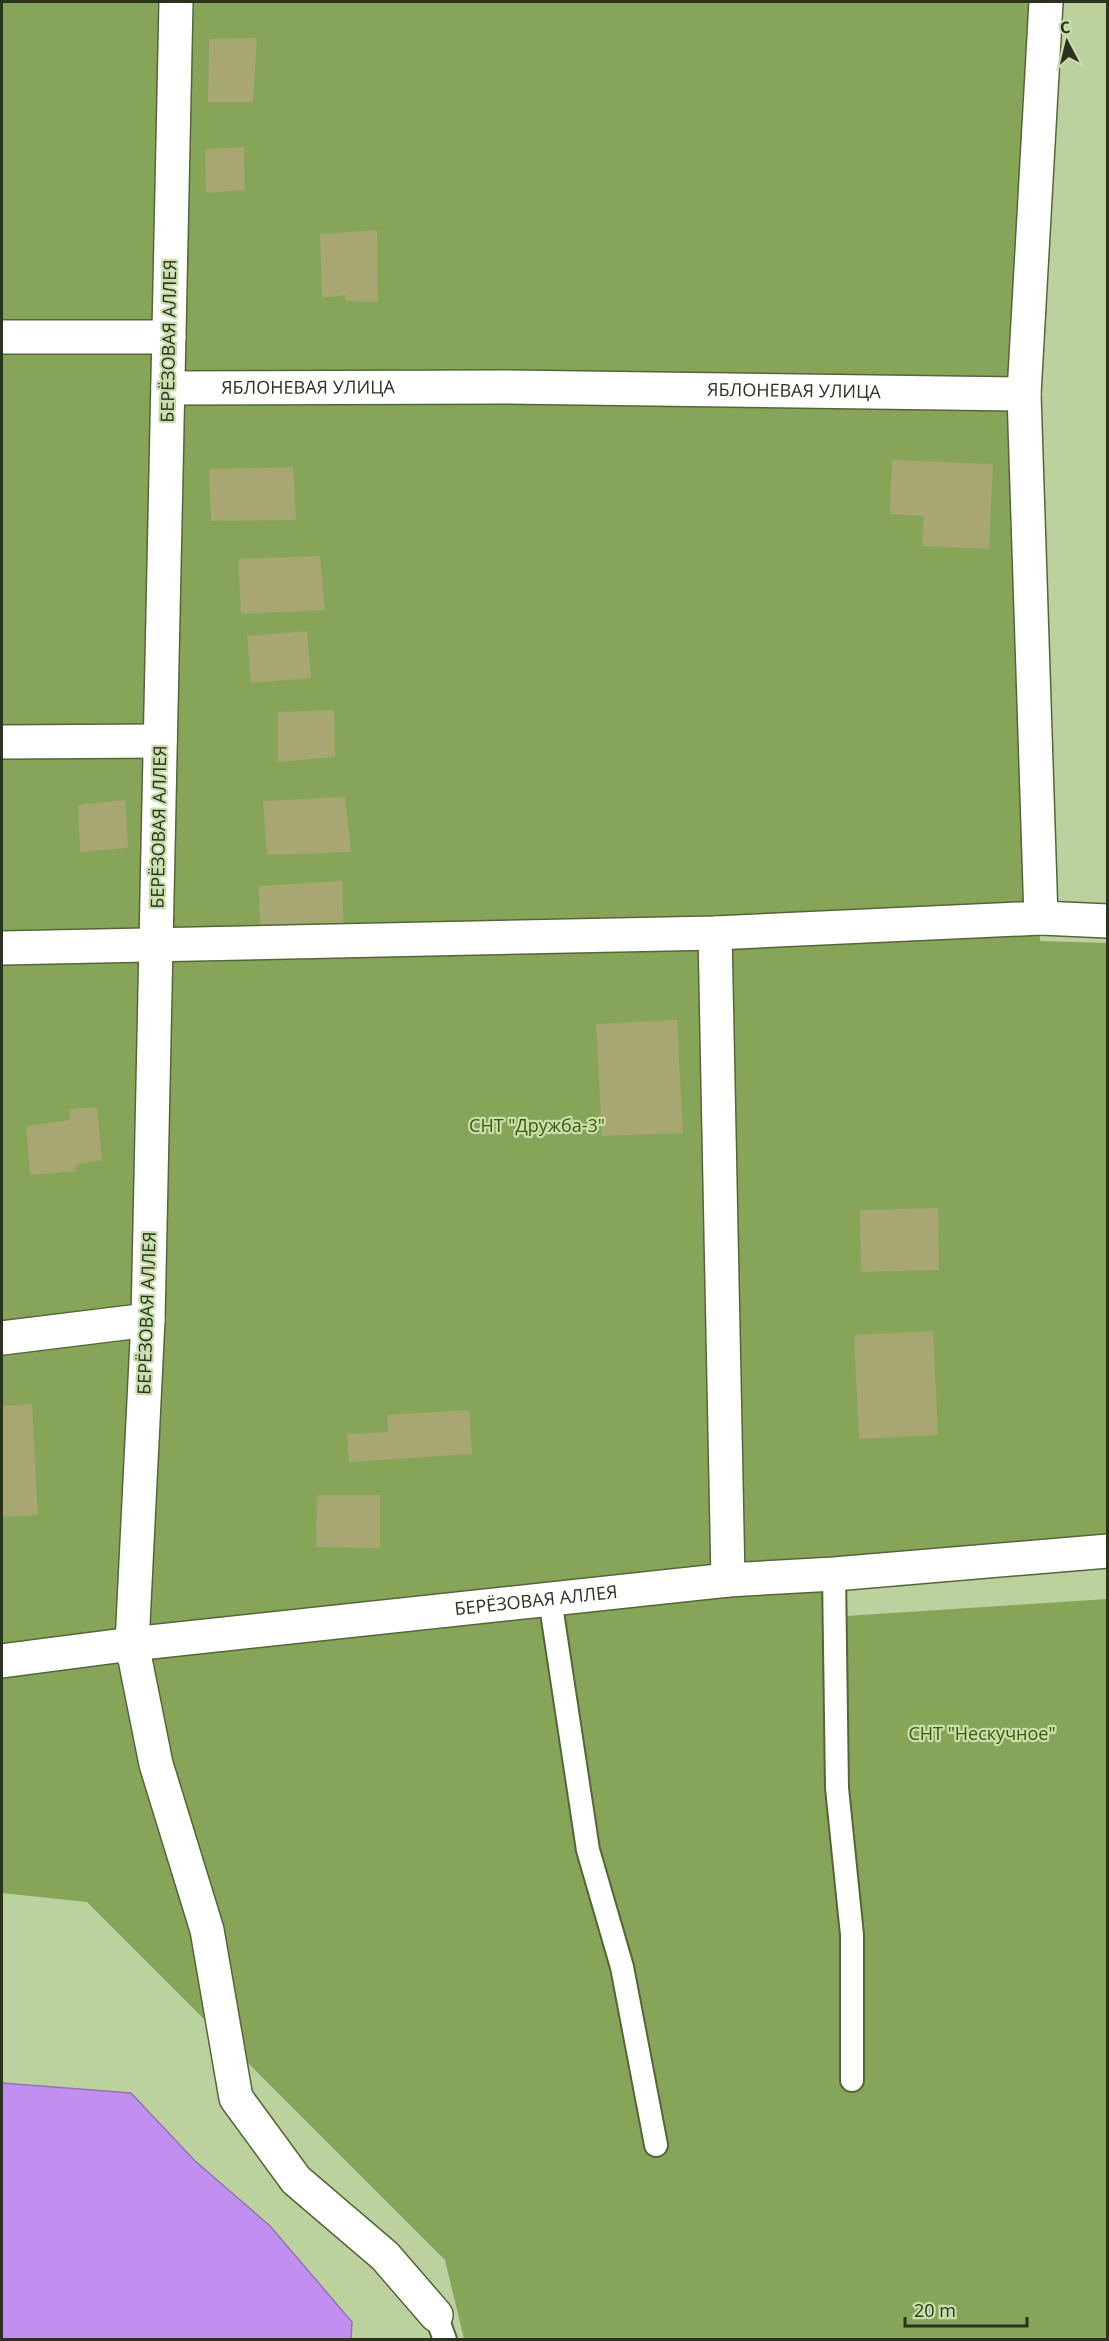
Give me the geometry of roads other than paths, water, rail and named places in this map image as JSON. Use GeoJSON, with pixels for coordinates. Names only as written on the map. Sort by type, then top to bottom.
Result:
{"type":"FeatureCollection","features":[{"type":"Feature","properties":{"kind":"street","name":"БЕРЁЗОВАЯ АЛЛЕЯ"},"geometry":{"type":"LineString","coordinates":[[176,2],[148,1320],[132,1644],[728,1580],[834,1574],[1107,1551]]}},
{"type":"Feature","properties":{"kind":"street"},"geometry":{"type":"LineString","coordinates":[[1041,918],[1024,394],[1046,2]]}},
{"type":"Feature","properties":{"kind":"street"},"geometry":{"type":"LineString","coordinates":[[2,337],[169,337]]}},
{"type":"Feature","properties":{"kind":"street","name":"ЯБЛОНЕВАЯ УЛИЦА"},"geometry":{"type":"LineString","coordinates":[[168,388],[505,387],[1024,394]]}},
{"type":"Feature","properties":{"kind":"street"},"geometry":{"type":"LineString","coordinates":[[2,742],[160,741]]}},
{"type":"Feature","properties":{"kind":"street"},"geometry":{"type":"LineString","coordinates":[[2,948],[716,933],[1041,918],[1107,921]]}},
{"type":"Feature","properties":{"kind":"street"},"geometry":{"type":"LineString","coordinates":[[716,933],[728,1580]]}},
{"type":"Feature","properties":{"kind":"street"},"geometry":{"type":"LineString","coordinates":[[2,1338],[148,1320]]}},
{"type":"Feature","properties":{"kind":"street"},"geometry":{"type":"LineString","coordinates":[[2,1661],[132,1644],[156,1764],[207,1930],[236,2098],[296,2180],[385,2256],[441,2327]]}},
{"type":"Feature","properties":{"kind":"lane"},"geometry":{"type":"LineString","coordinates":[[834,1574],[837,1788],[852,1935],[852,2080]]}},
{"type":"Feature","properties":{"kind":"lane"},"geometry":{"type":"LineString","coordinates":[[550,1599],[588,1850],[622,1967],[656,2145]]}},
{"type":"Feature","properties":{"kind":"park label","name":"СНТ \"Дружба-3\""},"geometry":{"type":"Point","coordinates":[537,1126]}},
{"type":"Feature","properties":{"kind":"park label","name":"СНТ \"Нескучное\""},"geometry":{"type":"Point","coordinates":[982,1734]}}]}
